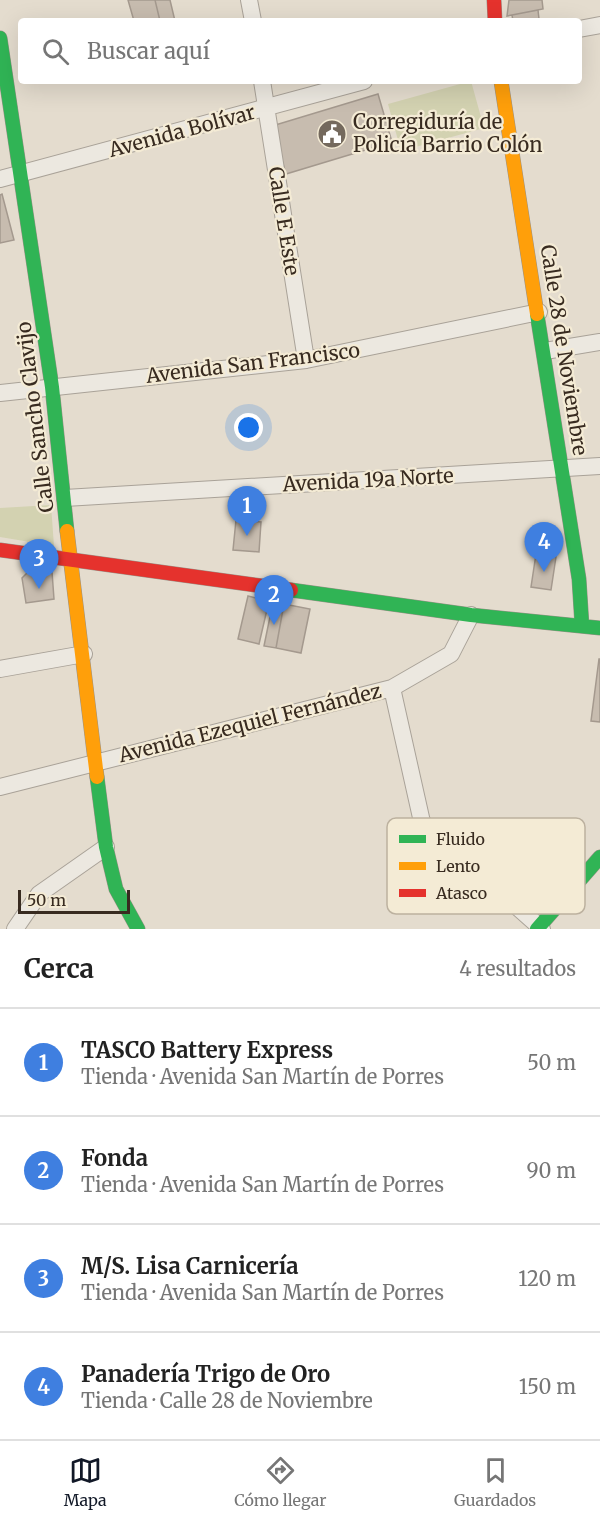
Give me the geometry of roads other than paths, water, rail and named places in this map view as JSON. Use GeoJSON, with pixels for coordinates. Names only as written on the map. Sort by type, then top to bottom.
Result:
{"type":"FeatureCollection","features":[{"type":"Feature","properties":{"kind":"street"},"geometry":{"type":"LineString","coordinates":[[249,0],[252,18]]}},
{"type":"Feature","properties":{"kind":"street"},"geometry":{"type":"LineString","coordinates":[[494,0],[495,18]]}},
{"type":"Feature","properties":{"kind":"street"},"geometry":{"type":"LineString","coordinates":[[582,28],[600,25]]}},
{"type":"Feature","properties":{"kind":"street","name":"Calle Sancho Clavijo"},"geometry":{"type":"LineString","coordinates":[[0,38],[22,173],[52,387],[70,559],[84,654],[106,847],[116,889],[138,929]]}},
{"type":"Feature","properties":{"kind":"street","name":"Calle E Este"},"geometry":{"type":"LineString","coordinates":[[263,84],[306,360]]}},
{"type":"Feature","properties":{"kind":"street","name":"Avenida Bolívar"},"geometry":{"type":"LineString","coordinates":[[0,179],[354,84]]}},
{"type":"Feature","properties":{"kind":"street","name":"Calle 28 de Noviembre"},"geometry":{"type":"LineString","coordinates":[[501,84],[563,469],[579,579],[582,626]]}},
{"type":"Feature","properties":{"kind":"street","name":"Avenida San Francisco"},"geometry":{"type":"LineString","coordinates":[[0,393],[306,360],[539,312]]}},
{"type":"Feature","properties":{"kind":"street"},"geometry":{"type":"LineString","coordinates":[[545,351],[600,342]]}},
{"type":"Feature","properties":{"kind":"street","name":"Avenida 19a Norte"},"geometry":{"type":"LineString","coordinates":[[65,498],[600,466]]}},
{"type":"Feature","properties":{"kind":"street"},"geometry":{"type":"LineString","coordinates":[[0,550],[471,615],[600,628]]}},
{"type":"Feature","properties":{"kind":"street","name":"Avenida Ezequiel Fernández"},"geometry":{"type":"LineString","coordinates":[[0,787],[392,688],[451,654],[471,615]]}},
{"type":"Feature","properties":{"kind":"street"},"geometry":{"type":"LineString","coordinates":[[0,669],[84,654]]}},
{"type":"Feature","properties":{"kind":"street"},"geometry":{"type":"LineString","coordinates":[[392,688],[421,818]]}},
{"type":"Feature","properties":{"kind":"street"},"geometry":{"type":"LineString","coordinates":[[15,929],[39,894],[106,847]]}},
{"type":"Feature","properties":{"kind":"street"},"geometry":{"type":"LineString","coordinates":[[585,874],[600,857]]}},
{"type":"Feature","properties":{"kind":"street"},"geometry":{"type":"LineString","coordinates":[[524,914],[539,928],[551,914]]}},
{"type":"Feature","properties":{"kind":"place","name":"Corregiduría de Policía Barrio Colón"},"geometry":{"type":"Point","coordinates":[332,134]}},
{"type":"Feature","properties":{"kind":"place","name":"TASCO Battery Express"},"geometry":{"type":"Point","coordinates":[247,536]}},
{"type":"Feature","properties":{"kind":"place","name":"Panadería Trigo de Oro"},"geometry":{"type":"Point","coordinates":[544,572]}},
{"type":"Feature","properties":{"kind":"place","name":"M/S. Lisa Carnicería"},"geometry":{"type":"Point","coordinates":[39,589]}},
{"type":"Feature","properties":{"kind":"place","name":"Fonda"},"geometry":{"type":"Point","coordinates":[274,625]}}]}
